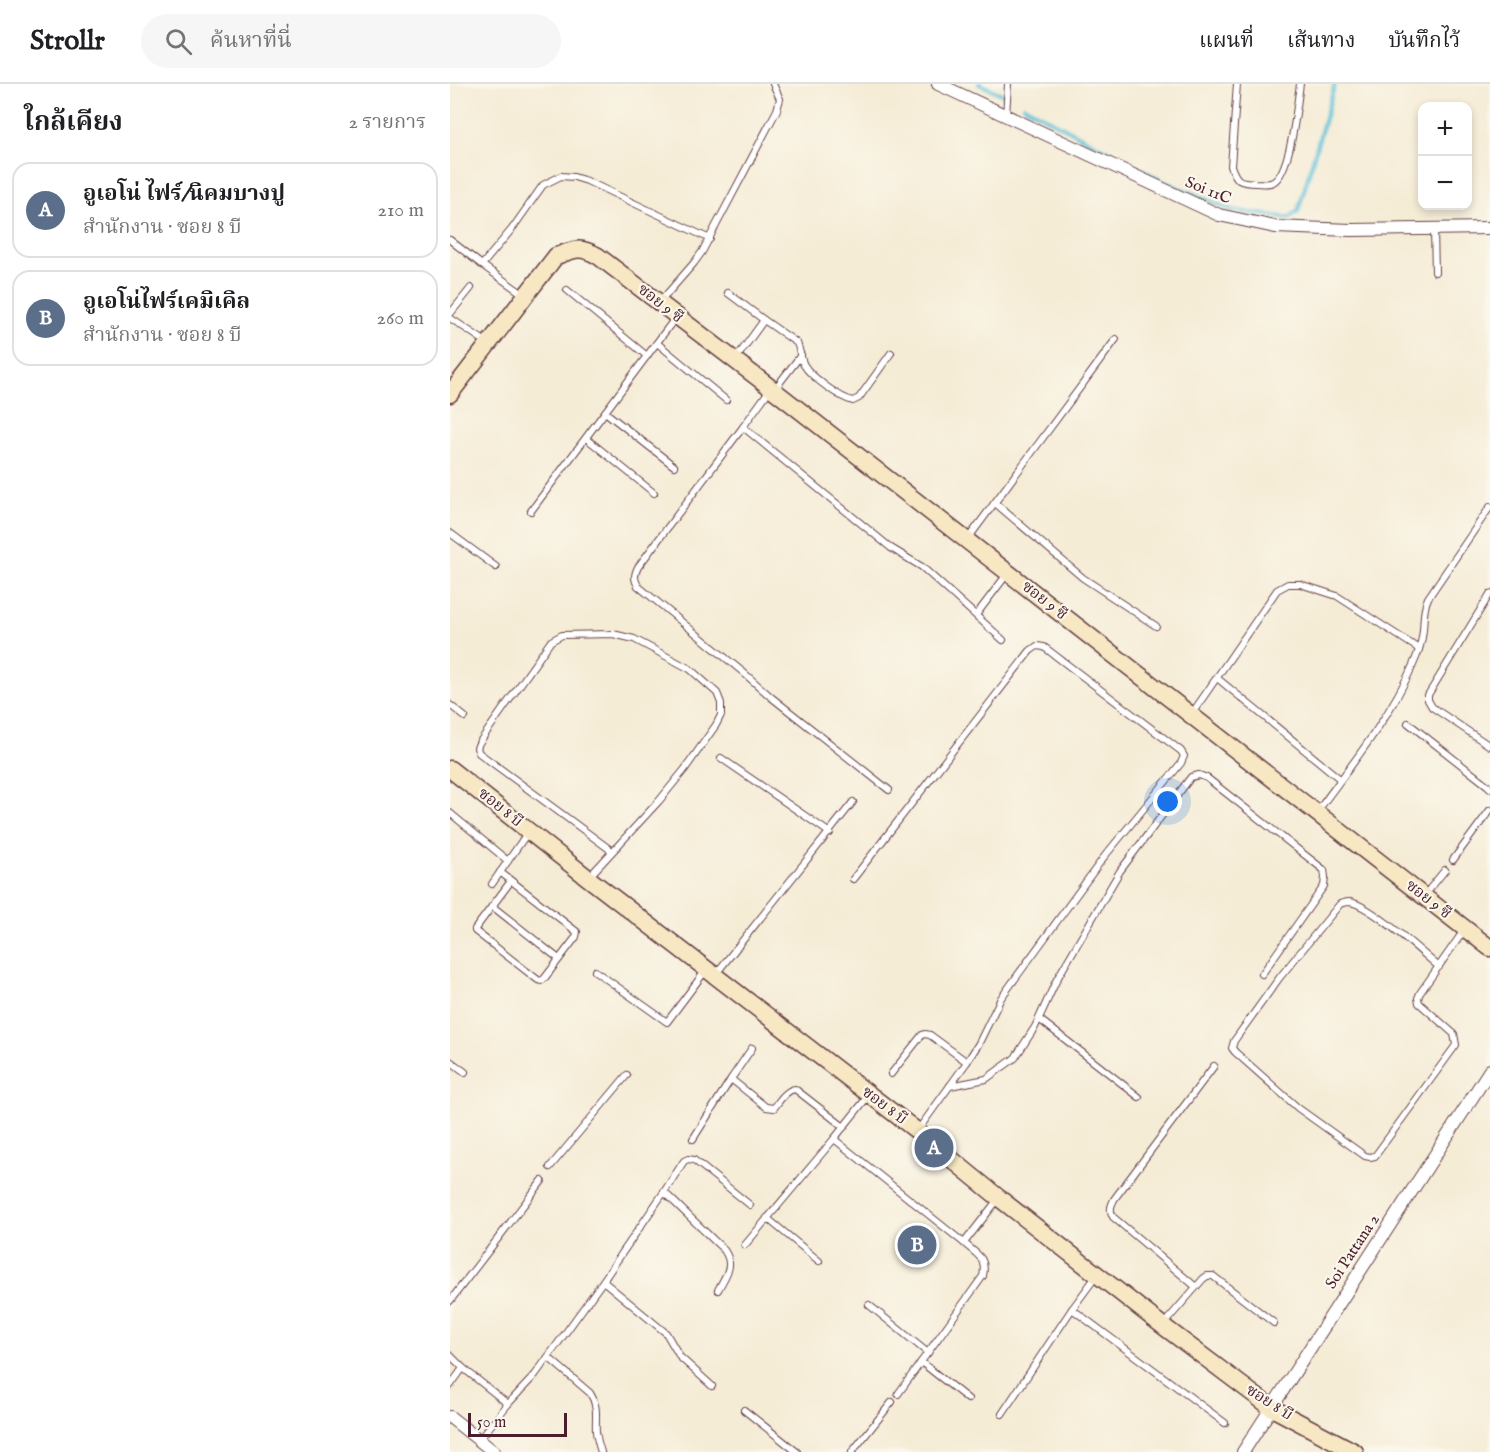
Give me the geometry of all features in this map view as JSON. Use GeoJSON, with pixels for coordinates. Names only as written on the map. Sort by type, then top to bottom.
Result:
{"type":"FeatureCollection","features":[{"type":"Feature","properties":{"kind":"street","name":"Soi 11C"},"geometry":{"type":"LineString","coordinates":[[938,84],[1219,215],[1275,227],[1351,230],[1490,228]]}},
{"type":"Feature","properties":{"kind":"street","name":"ซอย 9 ซี"},"geometry":{"type":"LineString","coordinates":[[525,295],[556,256],[571,250],[584,249],[598,256],[773,389],[1490,948]]}},
{"type":"Feature","properties":{"kind":"street"},"geometry":{"type":"LineString","coordinates":[[450,394],[525,295]]}},
{"type":"Feature","properties":{"kind":"street","name":"ซอย 8 บี"},"geometry":{"type":"LineString","coordinates":[[450,769],[917,1131],[1163,1326],[1272,1408],[1355,1452]]}},
{"type":"Feature","properties":{"kind":"street","name":"Soi Pattana 2"},"geometry":{"type":"LineString","coordinates":[[1243,1452],[1490,1070]]}},
{"type":"Feature","properties":{"kind":"street"},"geometry":{"type":"LineString","coordinates":[[450,1418],[494,1452]]}},
{"type":"Feature","properties":{"kind":"lane"},"geometry":{"type":"LineString","coordinates":[[660,302],[694,263],[710,238],[777,110],[780,99],[773,84]]}},
{"type":"Feature","properties":{"kind":"lane"},"geometry":{"type":"LineString","coordinates":[[1006,116],[1008,84]]}},
{"type":"Feature","properties":{"kind":"lane"},"geometry":{"type":"LineString","coordinates":[[1237,84],[1232,166],[1236,177],[1241,182],[1266,184],[1279,178],[1287,158],[1295,123],[1300,84]]}},
{"type":"Feature","properties":{"kind":"lane"},"geometry":{"type":"LineString","coordinates":[[482,265],[513,229],[543,185],[561,176],[574,177],[587,182],[710,238]]}},
{"type":"Feature","properties":{"kind":"lane"},"geometry":{"type":"LineString","coordinates":[[1434,229],[1435,272]]}},
{"type":"Feature","properties":{"kind":"lane"},"geometry":{"type":"LineString","coordinates":[[450,240],[525,295]]}},
{"type":"Feature","properties":{"kind":"lane"},"geometry":{"type":"LineString","coordinates":[[471,288],[450,316],[489,344]]}},
{"type":"Feature","properties":{"kind":"lane"},"geometry":{"type":"LineString","coordinates":[[567,290],[647,356]]}},
{"type":"Feature","properties":{"kind":"lane"},"geometry":{"type":"LineString","coordinates":[[728,293],[797,343],[802,362],[809,373],[845,399],[853,401],[859,398],[891,353]]}},
{"type":"Feature","properties":{"kind":"lane"},"geometry":{"type":"LineString","coordinates":[[531,511],[677,317]]}},
{"type":"Feature","properties":{"kind":"lane"},"geometry":{"type":"LineString","coordinates":[[734,360],[764,320]]}},
{"type":"Feature","properties":{"kind":"lane"},"geometry":{"type":"LineString","coordinates":[[966,540],[1116,339]]}},
{"type":"Feature","properties":{"kind":"lane"},"geometry":{"type":"LineString","coordinates":[[657,343],[726,400]]}},
{"type":"Feature","properties":{"kind":"lane"},"geometry":{"type":"LineString","coordinates":[[801,355],[743,427],[638,567],[634,573],[634,579],[638,586],[771,697],[889,790]]}},
{"type":"Feature","properties":{"kind":"lane"},"geometry":{"type":"LineString","coordinates":[[605,412],[674,466]]}},
{"type":"Feature","properties":{"kind":"lane"},"geometry":{"type":"LineString","coordinates":[[743,427],[891,548],[922,567],[1003,640]]}},
{"type":"Feature","properties":{"kind":"lane"},"geometry":{"type":"LineString","coordinates":[[586,438],[654,493]]}},
{"type":"Feature","properties":{"kind":"lane"},"geometry":{"type":"LineString","coordinates":[[995,503],[1083,578],[1156,626]]}},
{"type":"Feature","properties":{"kind":"lane"},"geometry":{"type":"LineString","coordinates":[[1317,812],[1378,728],[1399,693],[1419,649],[1428,598],[1490,507]]}},
{"type":"Feature","properties":{"kind":"lane"},"geometry":{"type":"LineString","coordinates":[[450,533],[496,567]]}},
{"type":"Feature","properties":{"kind":"lane"},"geometry":{"type":"LineString","coordinates":[[976,615],[1008,573]]}},
{"type":"Feature","properties":{"kind":"lane"},"geometry":{"type":"LineString","coordinates":[[1191,716],[1277,590],[1288,584],[1300,584],[1337,596],[1419,649]]}},
{"type":"Feature","properties":{"kind":"lane"},"geometry":{"type":"LineString","coordinates":[[1490,594],[1428,696],[1432,707],[1490,746]]}},
{"type":"Feature","properties":{"kind":"lane"},"geometry":{"type":"LineString","coordinates":[[588,878],[659,801],[685,769],[716,725],[721,715],[722,703],[717,693],[690,669],[634,639],[613,634],[562,635],[551,641],[477,748],[479,753],[612,851]]}},
{"type":"Feature","properties":{"kind":"lane"},"geometry":{"type":"LineString","coordinates":[[854,879],[1022,660],[1036,646],[1044,647],[1184,756],[1181,763],[1104,857],[1001,998],[979,1043],[917,1131]]}},
{"type":"Feature","properties":{"kind":"lane"},"geometry":{"type":"LineString","coordinates":[[1217,678],[1340,780]]}},
{"type":"Feature","properties":{"kind":"lane"},"geometry":{"type":"LineString","coordinates":[[450,705],[465,717]]}},
{"type":"Feature","properties":{"kind":"lane"},"geometry":{"type":"LineString","coordinates":[[1408,723],[1490,788]]}},
{"type":"Feature","properties":{"kind":"lane"},"geometry":{"type":"LineString","coordinates":[[721,758],[830,833]]}},
{"type":"Feature","properties":{"kind":"lane"},"geometry":{"type":"LineString","coordinates":[[950,1086],[986,1079],[1015,1058],[1039,1019],[1057,979],[1120,870],[1191,777],[1199,775],[1207,778],[1324,870],[1324,885],[1262,974]]}},
{"type":"Feature","properties":{"kind":"lane"},"geometry":{"type":"LineString","coordinates":[[595,971],[666,1024],[854,802]]}},
{"type":"Feature","properties":{"kind":"lane"},"geometry":{"type":"LineString","coordinates":[[1453,860],[1490,810]]}},
{"type":"Feature","properties":{"kind":"lane"},"geometry":{"type":"LineString","coordinates":[[450,813],[508,861]]}},
{"type":"Feature","properties":{"kind":"lane"},"geometry":{"type":"LineString","coordinates":[[492,884],[529,831]]}},
{"type":"Feature","properties":{"kind":"lane"},"geometry":{"type":"LineString","coordinates":[[1423,897],[1445,870]]}},
{"type":"Feature","properties":{"kind":"lane"},"geometry":{"type":"LineString","coordinates":[[500,872],[577,932],[576,937],[541,981],[476,933],[475,929],[511,881]]}},
{"type":"Feature","properties":{"kind":"lane"},"geometry":{"type":"LineString","coordinates":[[1439,967],[1380,917],[1358,904],[1347,902],[1340,904],[1280,976],[1234,1041],[1232,1048],[1298,1108],[1365,1156],[1375,1156],[1456,1045],[1454,1034],[1419,1003],[1418,998],[1466,929]]}},
{"type":"Feature","properties":{"kind":"lane"},"geometry":{"type":"LineString","coordinates":[[492,906],[559,959]]}},
{"type":"Feature","properties":{"kind":"lane"},"geometry":{"type":"LineString","coordinates":[[1039,1019],[1139,1097]]}},
{"type":"Feature","properties":{"kind":"lane"},"geometry":{"type":"LineString","coordinates":[[891,1074],[925,1034],[930,1035],[967,1062]]}},
{"type":"Feature","properties":{"kind":"lane"},"geometry":{"type":"LineString","coordinates":[[693,1139],[752,1047]]}},
{"type":"Feature","properties":{"kind":"lane"},"geometry":{"type":"LineString","coordinates":[[450,1061],[465,1072]]}},
{"type":"Feature","properties":{"kind":"lane"},"geometry":{"type":"LineString","coordinates":[[1196,1287],[1110,1212],[1111,1206],[1134,1172],[1214,1066]]}},
{"type":"Feature","properties":{"kind":"lane"},"geometry":{"type":"LineString","coordinates":[[550,1167],[627,1075]]}},
{"type":"Feature","properties":{"kind":"lane"},"geometry":{"type":"LineString","coordinates":[[730,1079],[770,1108],[774,1108],[788,1091],[795,1089],[844,1127]]}},
{"type":"Feature","properties":{"kind":"lane"},"geometry":{"type":"LineString","coordinates":[[745,1245],[870,1095]]}},
{"type":"Feature","properties":{"kind":"lane"},"geometry":{"type":"LineString","coordinates":[[834,1139],[964,1243],[983,1260],[985,1267],[983,1276],[898,1394]]}},
{"type":"Feature","properties":{"kind":"lane"},"geometry":{"type":"LineString","coordinates":[[479,1440],[535,1375],[603,1281],[684,1161],[694,1160],[750,1205]]}},
{"type":"Feature","properties":{"kind":"lane"},"geometry":{"type":"LineString","coordinates":[[450,1302],[542,1181]]}},
{"type":"Feature","properties":{"kind":"lane"},"geometry":{"type":"LineString","coordinates":[[664,1192],[729,1257],[730,1266],[718,1290]]}},
{"type":"Feature","properties":{"kind":"lane"},"geometry":{"type":"LineString","coordinates":[[964,1243],[999,1198]]}},
{"type":"Feature","properties":{"kind":"lane"},"geometry":{"type":"LineString","coordinates":[[767,1218],[819,1261]]}},
{"type":"Feature","properties":{"kind":"lane"},"geometry":{"type":"LineString","coordinates":[[1002,1414],[1097,1274]]}},
{"type":"Feature","properties":{"kind":"lane"},"geometry":{"type":"LineString","coordinates":[[1163,1326],[1207,1276],[1212,1276],[1274,1323]]}},
{"type":"Feature","properties":{"kind":"lane"},"geometry":{"type":"LineString","coordinates":[[603,1281],[666,1333],[681,1358],[712,1386]]}},
{"type":"Feature","properties":{"kind":"lane"},"geometry":{"type":"LineString","coordinates":[[869,1305],[928,1353]]}},
{"type":"Feature","properties":{"kind":"lane"},"geometry":{"type":"LineString","coordinates":[[1072,1309],[1225,1423]]}},
{"type":"Feature","properties":{"kind":"lane"},"geometry":{"type":"LineString","coordinates":[[450,1355],[508,1404]]}},
{"type":"Feature","properties":{"kind":"lane"},"geometry":{"type":"LineString","coordinates":[[548,1357],[593,1398],[596,1407],[596,1434],[601,1452]]}},
{"type":"Feature","properties":{"kind":"lane"},"geometry":{"type":"LineString","coordinates":[[921,1362],[968,1399]]}},
{"type":"Feature","properties":{"kind":"lane"},"geometry":{"type":"LineString","coordinates":[[450,1386],[463,1368]]}},
{"type":"Feature","properties":{"kind":"lane"},"geometry":{"type":"LineString","coordinates":[[852,1452],[892,1402]]}},
{"type":"Feature","properties":{"kind":"lane"},"geometry":{"type":"LineString","coordinates":[[744,1410],[797,1452]]}},
{"type":"Feature","properties":{"kind":"waterway"},"geometry":{"type":"LineString","coordinates":[[979,84],[1004,95]]}},
{"type":"Feature","properties":{"kind":"waterway"},"geometry":{"type":"LineString","coordinates":[[1024,106],[1167,183],[1232,210],[1289,218],[1298,211],[1335,84]]}},
{"type":"Feature","properties":{"kind":"place","name":"อูเอโน่ ไฟร์/นิคมบางปู"},"geometry":{"type":"Point","coordinates":[934,1148]}},
{"type":"Feature","properties":{"kind":"place","name":"อูเอโน่ไฟร์เคมิเคิล"},"geometry":{"type":"Point","coordinates":[917,1245]}}]}
